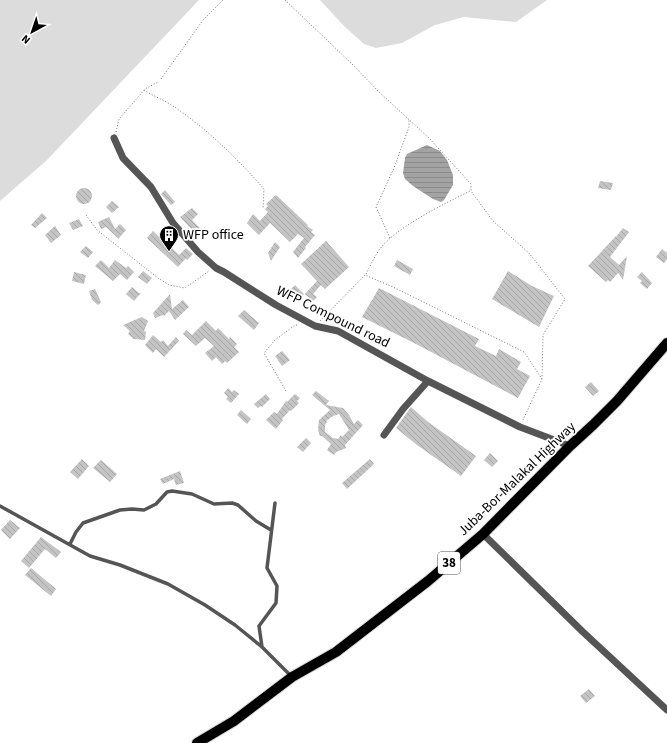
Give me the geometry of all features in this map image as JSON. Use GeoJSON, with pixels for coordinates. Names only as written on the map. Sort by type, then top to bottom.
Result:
{"type":"FeatureCollection","features":[{"type":"Feature","properties":{"kind":"main road","name":"Juba-Bor-Malakal Highway"},"geometry":{"type":"LineString","coordinates":[[197,743],[234,721],[292,676],[336,652],[428,581],[483,534],[570,446],[593,425],[618,400],[667,343]]}},
{"type":"Feature","properties":{"kind":"street","name":"WFP Compound road"},"geometry":{"type":"LineString","coordinates":[[114,139],[123,158],[151,187],[173,223],[198,252],[216,268],[276,305],[315,326],[338,331],[428,381],[520,426],[570,446]]}},
{"type":"Feature","properties":{"kind":"street"},"geometry":{"type":"LineString","coordinates":[[384,435],[403,409],[428,381]]}},
{"type":"Feature","properties":{"kind":"street"},"geometry":{"type":"LineString","coordinates":[[483,534],[583,632],[667,710]]}},
{"type":"Feature","properties":{"kind":"lane"},"geometry":{"type":"LineString","coordinates":[[70,544],[76,532],[83,523],[120,510],[144,510],[156,504],[167,492],[172,491],[192,494],[214,504],[232,503],[238,505],[256,521],[271,530]]}},
{"type":"Feature","properties":{"kind":"lane"},"geometry":{"type":"LineString","coordinates":[[262,647],[258,626],[276,603],[276,586],[267,568],[275,503]]}},
{"type":"Feature","properties":{"kind":"lane"},"geometry":{"type":"LineString","coordinates":[[0,506],[90,556],[120,565],[168,584],[205,605],[235,625],[262,647],[292,676]]}},
{"type":"Feature","properties":{"kind":"path"},"geometry":{"type":"LineString","coordinates":[[161,79],[203,20],[223,0]]}},
{"type":"Feature","properties":{"kind":"path"},"geometry":{"type":"LineString","coordinates":[[285,0],[428,138],[471,184],[471,191],[493,221],[529,253],[565,299],[543,335],[542,379],[520,426]]}},
{"type":"Feature","properties":{"kind":"path"},"geometry":{"type":"LineString","coordinates":[[114,139],[118,119],[144,90],[158,82]]}},
{"type":"Feature","properties":{"kind":"path"},"geometry":{"type":"LineString","coordinates":[[144,90],[172,105],[192,119],[229,152],[264,189],[263,209]]}},
{"type":"Feature","properties":{"kind":"path"},"geometry":{"type":"LineString","coordinates":[[390,239],[376,207],[394,168],[409,127],[408,119]]}},
{"type":"Feature","properties":{"kind":"path"},"geometry":{"type":"LineString","coordinates":[[315,326],[365,275],[380,249],[398,232],[438,208],[471,191]]}},
{"type":"Feature","properties":{"kind":"path"},"geometry":{"type":"LineString","coordinates":[[86,215],[97,230],[169,285],[185,288],[207,272],[216,268]]}},
{"type":"Feature","properties":{"kind":"path"},"geometry":{"type":"LineString","coordinates":[[365,275],[393,287],[524,352],[542,379]]}},
{"type":"Feature","properties":{"kind":"path"},"geometry":{"type":"LineString","coordinates":[[286,391],[264,352],[275,340],[295,325],[302,326]]}},
{"type":"Feature","properties":{"kind":"shaded area"},"geometry":{"type":"Polygon","coordinates":[[[0,0],[199,0],[47,160],[0,201],[0,0]]]}},
{"type":"Feature","properties":{"kind":"shaded area"},"geometry":{"type":"Polygon","coordinates":[[[320,0],[547,0],[516,22],[464,17],[435,25],[402,43],[376,48],[364,44],[344,26],[320,0]]]}},
{"type":"Feature","properties":{"kind":"shaded area"},"geometry":{"type":"Polygon","coordinates":[[[427,145],[440,151],[447,160],[453,175],[453,185],[444,200],[441,202],[433,199],[413,186],[405,179],[403,173],[407,154],[427,145]]]}},
{"type":"Feature","properties":{"kind":"building"},"geometry":{"type":"Polygon","coordinates":[[[600,181],[613,183],[611,190],[598,188],[600,181]]]}},
{"type":"Feature","properties":{"kind":"building"},"geometry":{"type":"Polygon","coordinates":[[[81,188],[87,188],[92,193],[90,202],[87,204],[81,204],[76,199],[76,193],[81,188]]]}},
{"type":"Feature","properties":{"kind":"building"},"geometry":{"type":"Polygon","coordinates":[[[165,190],[175,202],[171,205],[161,194],[165,190]]]}},
{"type":"Feature","properties":{"kind":"building"},"geometry":{"type":"Polygon","coordinates":[[[276,195],[308,225],[307,226],[313,230],[311,232],[315,235],[298,258],[293,252],[304,238],[298,234],[290,242],[270,223],[259,235],[247,223],[253,214],[260,221],[268,212],[265,209],[268,206],[266,204],[276,195]]]}},
{"type":"Feature","properties":{"kind":"building"},"geometry":{"type":"Polygon","coordinates":[[[112,201],[119,207],[112,213],[106,207],[112,201]]]}},
{"type":"Feature","properties":{"kind":"building"},"geometry":{"type":"Polygon","coordinates":[[[192,208],[198,214],[192,220],[201,229],[196,234],[180,217],[192,208]]]}},
{"type":"Feature","properties":{"kind":"building"},"geometry":{"type":"Polygon","coordinates":[[[42,213],[47,218],[35,228],[31,225],[42,213]]]}},
{"type":"Feature","properties":{"kind":"building"},"geometry":{"type":"Polygon","coordinates":[[[109,217],[115,229],[120,224],[126,230],[119,239],[106,227],[101,229],[98,222],[109,217]]]}},
{"type":"Feature","properties":{"kind":"building"},"geometry":{"type":"Polygon","coordinates":[[[79,219],[83,226],[73,230],[69,223],[79,219]]]}},
{"type":"Feature","properties":{"kind":"building"},"geometry":{"type":"Polygon","coordinates":[[[55,226],[61,235],[51,243],[45,235],[55,226]]]}},
{"type":"Feature","properties":{"kind":"building","name":"WFP office"},"geometry":{"type":"Polygon","coordinates":[[[167,228],[174,235],[167,243],[179,255],[186,248],[193,254],[187,260],[186,258],[178,267],[147,238],[153,231],[159,237],[167,228]]]}},
{"type":"Feature","properties":{"kind":"building"},"geometry":{"type":"Polygon","coordinates":[[[623,228],[629,232],[610,257],[619,265],[627,256],[623,280],[618,273],[610,282],[608,280],[606,282],[588,266],[623,228]]]}},
{"type":"Feature","properties":{"kind":"building"},"geometry":{"type":"Polygon","coordinates":[[[326,241],[349,267],[325,289],[321,285],[313,294],[317,297],[313,301],[305,294],[317,281],[301,264],[326,241]]]}},
{"type":"Feature","properties":{"kind":"building"},"geometry":{"type":"Polygon","coordinates":[[[275,242],[280,247],[271,261],[268,253],[275,242]]]}},
{"type":"Feature","properties":{"kind":"building"},"geometry":{"type":"Polygon","coordinates":[[[86,246],[93,252],[88,258],[80,252],[86,246]]]}},
{"type":"Feature","properties":{"kind":"building"},"geometry":{"type":"Polygon","coordinates":[[[662,249],[667,253],[667,259],[664,263],[656,257],[662,249]]]}},
{"type":"Feature","properties":{"kind":"building"},"geometry":{"type":"Polygon","coordinates":[[[101,260],[109,268],[115,260],[126,268],[128,266],[134,272],[127,280],[120,274],[113,281],[95,266],[101,260]]]}},
{"type":"Feature","properties":{"kind":"building"},"geometry":{"type":"Polygon","coordinates":[[[397,260],[413,269],[410,275],[394,266],[397,260]]]}},
{"type":"Feature","properties":{"kind":"building"},"geometry":{"type":"Polygon","coordinates":[[[143,271],[152,278],[147,284],[138,277],[143,271]]]}},
{"type":"Feature","properties":{"kind":"building"},"geometry":{"type":"Polygon","coordinates":[[[508,271],[532,286],[554,296],[539,327],[492,299],[508,271]]]}},
{"type":"Feature","properties":{"kind":"building"},"geometry":{"type":"Polygon","coordinates":[[[74,272],[86,275],[84,284],[72,281],[74,272]]]}},
{"type":"Feature","properties":{"kind":"building"},"geometry":{"type":"Polygon","coordinates":[[[642,272],[652,283],[647,289],[640,283],[642,281],[637,277],[642,272]]]}},
{"type":"Feature","properties":{"kind":"building"},"geometry":{"type":"Polygon","coordinates":[[[295,285],[304,294],[299,299],[290,290],[295,285]]]}},
{"type":"Feature","properties":{"kind":"building"},"geometry":{"type":"Polygon","coordinates":[[[132,287],[141,293],[134,301],[126,294],[132,287]]]}},
{"type":"Feature","properties":{"kind":"building"},"geometry":{"type":"Polygon","coordinates":[[[379,288],[479,339],[475,346],[496,356],[499,349],[521,362],[517,369],[530,376],[518,398],[362,317],[379,288]]]}},
{"type":"Feature","properties":{"kind":"building"},"geometry":{"type":"Polygon","coordinates":[[[95,289],[101,302],[98,305],[92,300],[89,291],[95,289]]]}},
{"type":"Feature","properties":{"kind":"building"},"geometry":{"type":"Polygon","coordinates":[[[170,294],[172,309],[183,300],[189,307],[175,320],[169,311],[164,316],[155,318],[153,313],[170,294]]]}},
{"type":"Feature","properties":{"kind":"building"},"geometry":{"type":"Polygon","coordinates":[[[244,310],[259,323],[254,330],[238,316],[244,310]]]}},
{"type":"Feature","properties":{"kind":"building"},"geometry":{"type":"Polygon","coordinates":[[[142,317],[148,321],[144,331],[146,332],[145,340],[134,339],[128,334],[130,331],[123,325],[142,317]]]}},
{"type":"Feature","properties":{"kind":"building"},"geometry":{"type":"Polygon","coordinates":[[[206,321],[216,331],[218,328],[229,339],[230,337],[237,344],[234,347],[239,352],[227,363],[225,361],[222,364],[216,357],[212,361],[205,353],[214,346],[205,338],[196,346],[183,334],[186,330],[192,335],[206,321]]]}},
{"type":"Feature","properties":{"kind":"building"},"geometry":{"type":"Polygon","coordinates":[[[153,335],[161,342],[163,340],[168,346],[176,337],[179,341],[164,357],[156,349],[153,353],[145,345],[153,335]]]}},
{"type":"Feature","properties":{"kind":"building"},"geometry":{"type":"Polygon","coordinates":[[[282,351],[290,360],[282,366],[275,356],[282,351]]]}},
{"type":"Feature","properties":{"kind":"building"},"geometry":{"type":"Polygon","coordinates":[[[591,382],[599,391],[593,396],[585,387],[591,382]]]}},
{"type":"Feature","properties":{"kind":"building"},"geometry":{"type":"Polygon","coordinates":[[[228,388],[232,392],[234,390],[239,394],[231,403],[226,399],[228,397],[224,393],[228,388]]]}},
{"type":"Feature","properties":{"kind":"building"},"geometry":{"type":"Polygon","coordinates":[[[316,391],[329,401],[326,405],[343,408],[354,424],[358,420],[363,425],[345,445],[346,448],[336,452],[334,455],[327,450],[331,444],[320,436],[318,430],[319,420],[330,410],[312,395],[316,391]],[[339,414],[326,421],[325,432],[333,438],[338,439],[341,435],[342,437],[349,430],[339,414]]]}},
{"type":"Feature","properties":{"kind":"building"},"geometry":{"type":"Polygon","coordinates":[[[266,394],[270,399],[262,407],[261,406],[258,408],[254,404],[266,394]]]}},
{"type":"Feature","properties":{"kind":"building"},"geometry":{"type":"Polygon","coordinates":[[[295,394],[300,398],[297,401],[299,403],[282,419],[283,420],[276,429],[266,420],[274,412],[277,414],[286,401],[287,402],[295,394]]]}},
{"type":"Feature","properties":{"kind":"building"},"geometry":{"type":"Polygon","coordinates":[[[411,407],[428,422],[476,456],[461,476],[417,445],[396,428],[411,407]]]}},
{"type":"Feature","properties":{"kind":"building"},"geometry":{"type":"Polygon","coordinates":[[[241,410],[251,419],[247,424],[237,415],[241,410]]]}},
{"type":"Feature","properties":{"kind":"building"},"geometry":{"type":"Polygon","coordinates":[[[306,438],[311,443],[303,452],[297,447],[306,438]]]}},
{"type":"Feature","properties":{"kind":"building"},"geometry":{"type":"Polygon","coordinates":[[[490,453],[498,461],[492,467],[484,460],[490,453]]]}},
{"type":"Feature","properties":{"kind":"building"},"geometry":{"type":"Polygon","coordinates":[[[82,459],[89,466],[78,479],[70,472],[82,459]]]}},
{"type":"Feature","properties":{"kind":"building"},"geometry":{"type":"Polygon","coordinates":[[[370,459],[374,464],[347,489],[342,483],[370,459]]]}},
{"type":"Feature","properties":{"kind":"building"},"geometry":{"type":"Polygon","coordinates":[[[101,460],[117,474],[110,482],[93,468],[101,460]]]}},
{"type":"Feature","properties":{"kind":"building"},"geometry":{"type":"Polygon","coordinates":[[[180,471],[184,483],[176,485],[174,479],[163,484],[160,479],[180,471]]]}},
{"type":"Feature","properties":{"kind":"building"},"geometry":{"type":"Polygon","coordinates":[[[10,520],[20,528],[10,539],[1,530],[10,520]]]}},
{"type":"Feature","properties":{"kind":"building"},"geometry":{"type":"Polygon","coordinates":[[[41,537],[61,552],[56,558],[45,549],[29,568],[21,561],[41,537]]]}},
{"type":"Feature","properties":{"kind":"building"},"geometry":{"type":"Polygon","coordinates":[[[31,568],[56,589],[51,596],[25,575],[31,568]]]}},
{"type":"Feature","properties":{"kind":"building"},"geometry":{"type":"Polygon","coordinates":[[[589,689],[595,696],[586,703],[580,696],[589,689]]]}},
{"type":"Feature","properties":{"kind":"place","name":"WFP office"},"geometry":{"type":"Point","coordinates":[169,252]}}]}
